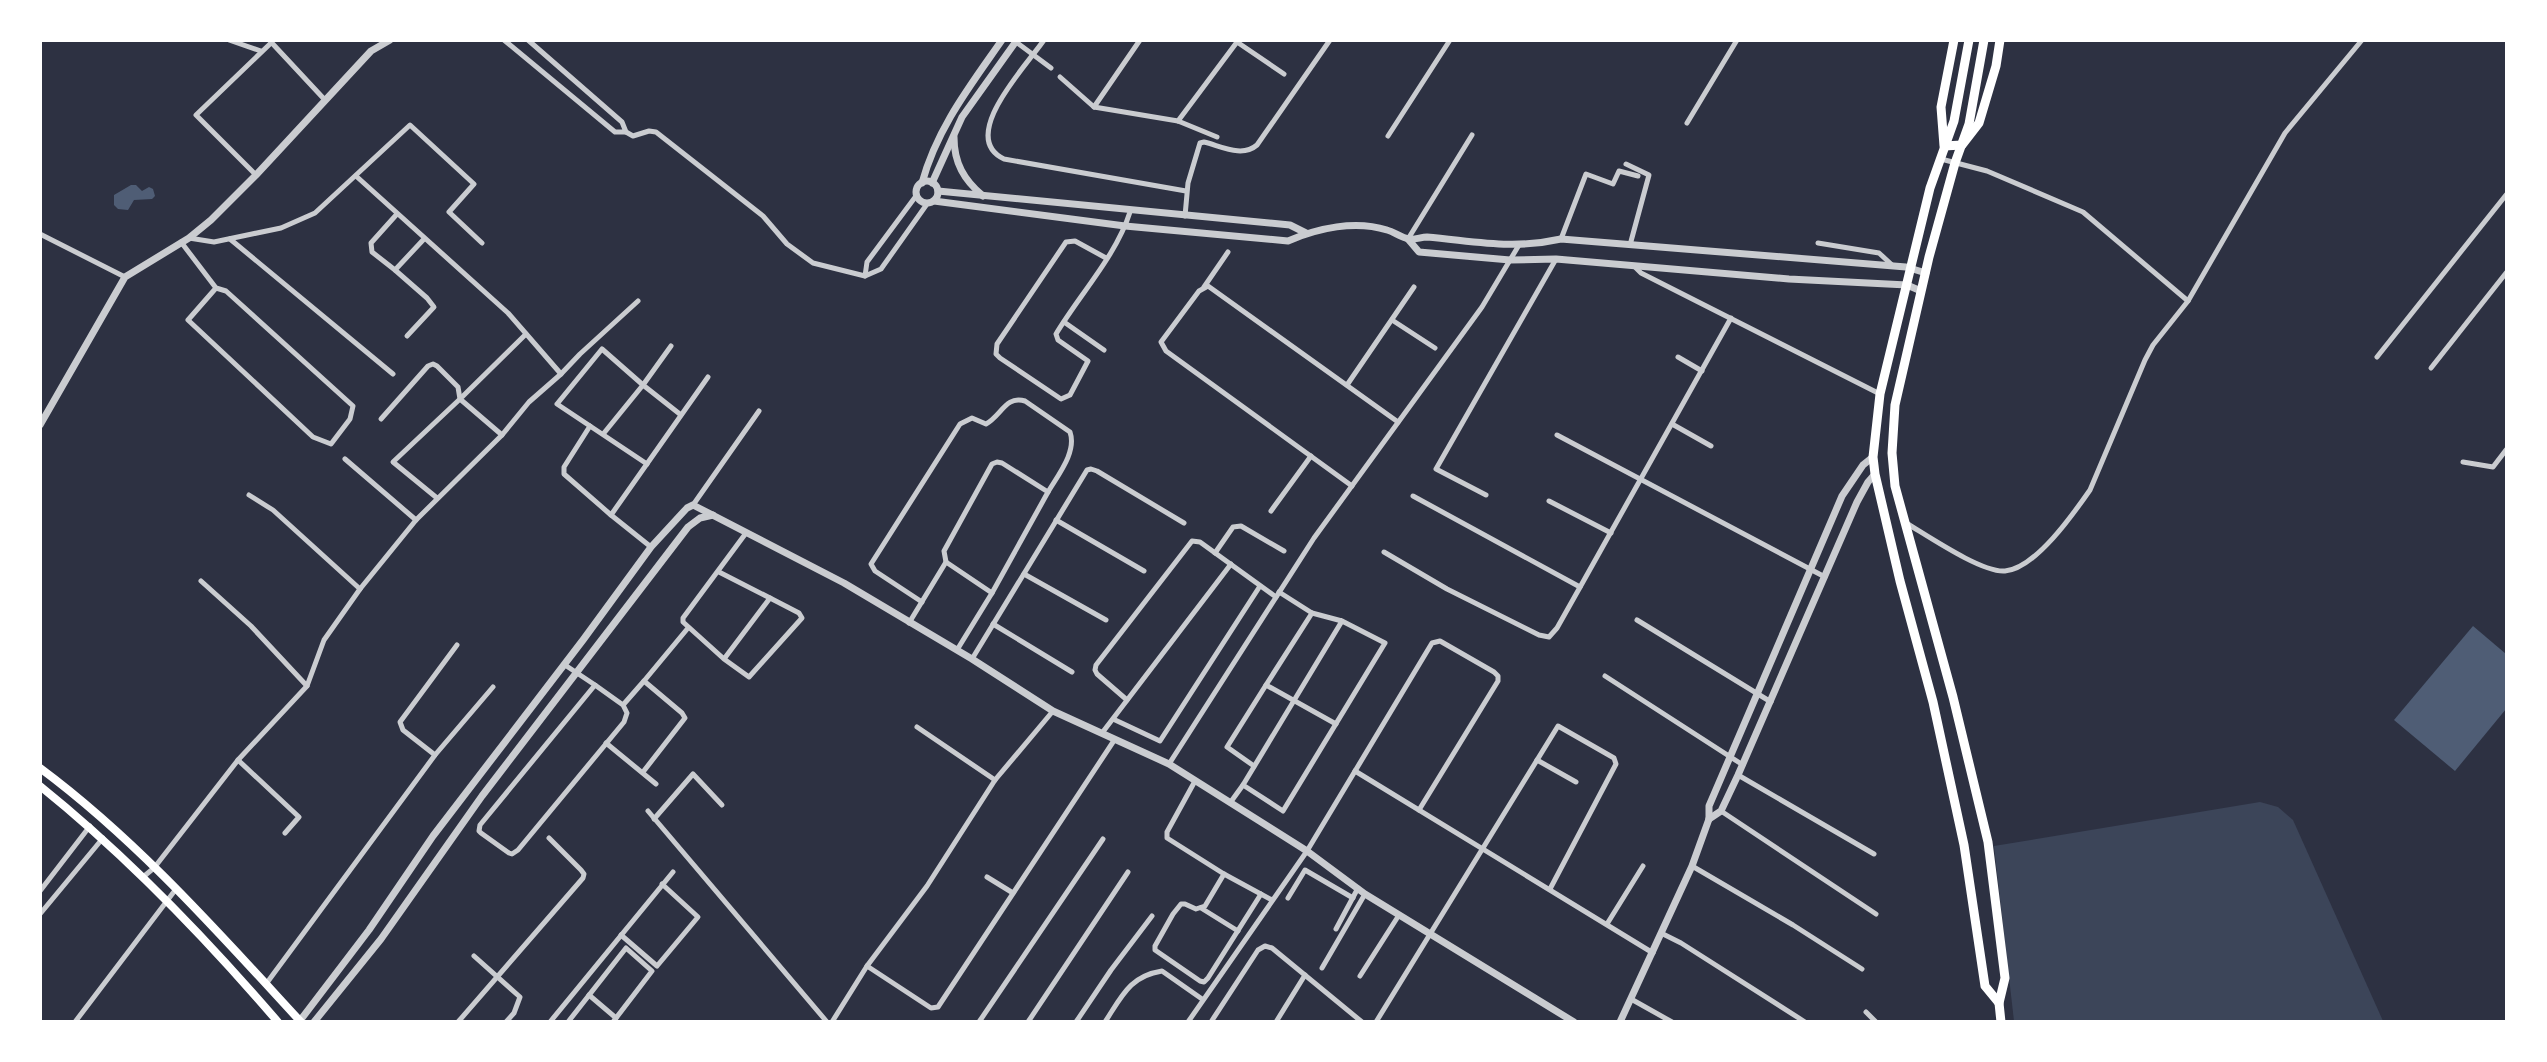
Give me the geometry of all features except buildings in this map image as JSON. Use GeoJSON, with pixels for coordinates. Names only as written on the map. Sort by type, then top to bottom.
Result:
{"type":"FeatureCollection","features":[{"type":"Feature","properties":{"kind":"main road"},"geometry":{"type":"LineString","coordinates":[[1944,146],[1941,107],[1954,40]]}},
{"type":"Feature","properties":{"kind":"main road"},"geometry":{"type":"LineString","coordinates":[[1969,40],[1954,121],[1930,188],[1880,394],[1873,457],[1900,581],[1933,702],[1964,845],[1985,986],[1999,1003]]}},
{"type":"Feature","properties":{"kind":"main road"},"geometry":{"type":"LineString","coordinates":[[1984,40],[1969,123],[1955,163],[1921,291],[1896,405],[1892,453],[1895,486],[1988,842],[2005,978],[1999,1003],[2001,1022]]}},
{"type":"Feature","properties":{"kind":"main road"},"geometry":{"type":"LineString","coordinates":[[1944,146],[1962,145],[1979,123],[1996,66],[2000,40]]}},
{"type":"Feature","properties":{"kind":"main road"},"geometry":{"type":"LineString","coordinates":[[40,768],[99,815],[176,889],[300,1021]]}},
{"type":"Feature","properties":{"kind":"main road"},"geometry":{"type":"LineString","coordinates":[[40,786],[90,826],[143,877],[278,1022]]}},
{"type":"Feature","properties":{"kind":"main road"},"geometry":{"type":"LineString","coordinates":[[1983,969],[2004,965]]}},
{"type":"Feature","properties":{"kind":"street"},"geometry":{"type":"LineString","coordinates":[[229,40],[261,51]]}},
{"type":"Feature","properties":{"kind":"street"},"geometry":{"type":"LineString","coordinates":[[371,51],[375,40]]}},
{"type":"Feature","properties":{"kind":"street"},"geometry":{"type":"LineString","coordinates":[[40,425],[125,277],[189,238],[211,220],[371,51],[390,40]]}},
{"type":"Feature","properties":{"kind":"street"},"geometry":{"type":"LineString","coordinates":[[504,40],[615,132],[626,132],[633,136],[649,131],[656,132],[763,216],[787,244],[813,263],[865,276],[881,269],[938,191]]}},
{"type":"Feature","properties":{"kind":"street"},"geometry":{"type":"LineString","coordinates":[[528,40],[622,122],[626,132]]}},
{"type":"Feature","properties":{"kind":"street"},"geometry":{"type":"LineString","coordinates":[[865,276],[867,262],[916,196],[929,158],[947,119],[1002,40]]}},
{"type":"Feature","properties":{"kind":"street"},"geometry":{"type":"LineString","coordinates":[[1044,40],[991,117],[986,135],[989,145],[997,156],[1186,191]]}},
{"type":"Feature","properties":{"kind":"street"},"geometry":{"type":"LineString","coordinates":[[1094,107],[1140,40]]}},
{"type":"Feature","properties":{"kind":"street"},"geometry":{"type":"LineString","coordinates":[[1185,216],[1186,191],[1200,143],[1204,142],[1242,152],[1250,151],[1257,145],[1330,40]]}},
{"type":"Feature","properties":{"kind":"street"},"geometry":{"type":"LineString","coordinates":[[1388,136],[1450,40]]}},
{"type":"Feature","properties":{"kind":"street"},"geometry":{"type":"LineString","coordinates":[[1687,123],[1737,40]]}},
{"type":"Feature","properties":{"kind":"street"},"geometry":{"type":"LineString","coordinates":[[1906,524],[1968,561],[2003,572],[2012,570],[2041,552],[2090,490],[2153,345],[2188,301],[2285,133],[2362,40]]}},
{"type":"Feature","properties":{"kind":"street"},"geometry":{"type":"LineString","coordinates":[[933,183],[962,117],[1016,41],[1052,68]]}},
{"type":"Feature","properties":{"kind":"street"},"geometry":{"type":"LineString","coordinates":[[1178,121],[1238,41],[1284,74]]}},
{"type":"Feature","properties":{"kind":"street"},"geometry":{"type":"LineString","coordinates":[[256,175],[196,115],[271,42],[325,100]]}},
{"type":"Feature","properties":{"kind":"street"},"geometry":{"type":"LineString","coordinates":[[1059,77],[1094,107],[1178,121],[1217,137]]}},
{"type":"Feature","properties":{"kind":"street"},"geometry":{"type":"LineString","coordinates":[[189,238],[214,242],[230,239],[281,228],[315,213],[410,125],[474,184],[449,212],[482,243]]}},
{"type":"Feature","properties":{"kind":"street"},"geometry":{"type":"LineString","coordinates":[[954,131],[954,149],[962,174],[970,185],[983,196]]}},
{"type":"Feature","properties":{"kind":"street"},"geometry":{"type":"LineString","coordinates":[[1408,239],[1472,135]]}},
{"type":"Feature","properties":{"kind":"street"},"geometry":{"type":"LineString","coordinates":[[1941,159],[1987,171],[2083,212],[2188,301]]}},
{"type":"Feature","properties":{"kind":"street"},"geometry":{"type":"LineString","coordinates":[[1626,164],[1649,175],[1630,245]]}},
{"type":"Feature","properties":{"kind":"street"},"geometry":{"type":"LineString","coordinates":[[1561,239],[1586,174],[1613,184],[1619,171],[1638,176]]}},
{"type":"Feature","properties":{"kind":"street"},"geometry":{"type":"LineString","coordinates":[[356,176],[508,314],[561,375]]}},
{"type":"Feature","properties":{"kind":"street"},"geometry":{"type":"LineString","coordinates":[[922,183],[933,183]]}},
{"type":"Feature","properties":{"kind":"street"},"geometry":{"type":"LineString","coordinates":[[933,183],[938,191]]}},
{"type":"Feature","properties":{"kind":"street"},"geometry":{"type":"LineString","coordinates":[[938,191],[1130,212],[1290,225],[1306,233]]}},
{"type":"Feature","properties":{"kind":"street"},"geometry":{"type":"LineString","coordinates":[[2377,357],[2506,195]]}},
{"type":"Feature","properties":{"kind":"street"},"geometry":{"type":"LineString","coordinates":[[916,196],[920,201],[1125,226],[1288,241],[1306,233],[1347,226],[1364,226],[1387,230],[1408,239],[1419,252],[1510,260],[1556,259],[1789,279],[1907,285],[1921,291]]}},
{"type":"Feature","properties":{"kind":"street"},"geometry":{"type":"LineString","coordinates":[[1045,216],[1046,203]]}},
{"type":"Feature","properties":{"kind":"street"},"geometry":{"type":"LineString","coordinates":[[1106,258],[1075,242],[1066,242],[997,344],[996,354],[1000,358],[1064,399],[1070,395],[1088,360],[1057,339],[1056,334],[1106,258],[1125,226],[1130,212]]}},
{"type":"Feature","properties":{"kind":"street"},"geometry":{"type":"LineString","coordinates":[[397,214],[376,236],[370,248],[427,298],[434,307],[407,336]]}},
{"type":"Feature","properties":{"kind":"street"},"geometry":{"type":"LineString","coordinates":[[40,234],[125,277]]}},
{"type":"Feature","properties":{"kind":"street"},"geometry":{"type":"LineString","coordinates":[[1408,239],[1425,237],[1460,242],[1519,245],[1561,239],[1911,268],[1926,273]]}},
{"type":"Feature","properties":{"kind":"street"},"geometry":{"type":"LineString","coordinates":[[230,239],[393,374]]}},
{"type":"Feature","properties":{"kind":"street"},"geometry":{"type":"LineString","coordinates":[[395,270],[424,239]]}},
{"type":"Feature","properties":{"kind":"street"},"geometry":{"type":"LineString","coordinates":[[181,242],[216,288],[225,291],[353,406],[350,419],[331,444],[313,437],[188,320],[216,288]]}},
{"type":"Feature","properties":{"kind":"street"},"geometry":{"type":"LineString","coordinates":[[1818,243],[1879,253],[1893,267]]}},
{"type":"Feature","properties":{"kind":"street"},"geometry":{"type":"LineString","coordinates":[[1169,764],[1314,538],[1482,307],[1519,245]]}},
{"type":"Feature","properties":{"kind":"street"},"geometry":{"type":"LineString","coordinates":[[1228,252],[1164,338],[1162,347],[1352,486]]}},
{"type":"Feature","properties":{"kind":"street"},"geometry":{"type":"LineString","coordinates":[[1486,495],[1437,469],[1556,259]]}},
{"type":"Feature","properties":{"kind":"street"},"geometry":{"type":"LineString","coordinates":[[1634,266],[1641,273],[1880,394]]}},
{"type":"Feature","properties":{"kind":"street"},"geometry":{"type":"LineString","coordinates":[[2430,368],[2506,273]]}},
{"type":"Feature","properties":{"kind":"street"},"geometry":{"type":"LineString","coordinates":[[1204,287],[1214,289],[1398,422]]}},
{"type":"Feature","properties":{"kind":"street"},"geometry":{"type":"LineString","coordinates":[[1347,385],[1414,287]]}},
{"type":"Feature","properties":{"kind":"street"},"geometry":{"type":"LineString","coordinates":[[143,877],[154,868],[238,760],[308,686],[324,639],[360,589],[416,520],[502,435],[529,402],[638,302]]}},
{"type":"Feature","properties":{"kind":"street"},"geometry":{"type":"LineString","coordinates":[[1384,552],[1447,589],[1544,637],[1549,637],[1553,634],[1642,479],[1731,318]]}},
{"type":"Feature","properties":{"kind":"street"},"geometry":{"type":"LineString","coordinates":[[1392,320],[1435,348]]}},
{"type":"Feature","properties":{"kind":"street"},"geometry":{"type":"LineString","coordinates":[[1064,322],[1104,350]]}},
{"type":"Feature","properties":{"kind":"street"},"geometry":{"type":"LineString","coordinates":[[437,498],[393,462],[526,334]]}},
{"type":"Feature","properties":{"kind":"street"},"geometry":{"type":"LineString","coordinates":[[604,433],[671,346]]}},
{"type":"Feature","properties":{"kind":"street"},"geometry":{"type":"LineString","coordinates":[[647,464],[604,433],[557,404],[602,349],[681,415]]}},
{"type":"Feature","properties":{"kind":"street"},"geometry":{"type":"LineString","coordinates":[[1677,357],[1702,371]]}},
{"type":"Feature","properties":{"kind":"street"},"geometry":{"type":"LineString","coordinates":[[381,419],[428,366],[433,364],[458,387],[460,399],[502,435]]}},
{"type":"Feature","properties":{"kind":"street"},"geometry":{"type":"LineString","coordinates":[[611,514],[708,377]]}},
{"type":"Feature","properties":{"kind":"street"},"geometry":{"type":"LineString","coordinates":[[922,602],[875,571],[872,564],[960,424],[972,418],[986,424],[1008,402],[1017,399],[1025,401],[1070,432],[1071,451],[992,593],[957,650]]}},
{"type":"Feature","properties":{"kind":"street"},"geometry":{"type":"LineString","coordinates":[[300,1021],[369,930],[437,830],[565,665],[651,547],[687,508],[693,505],[759,411]]}},
{"type":"Feature","properties":{"kind":"street"},"geometry":{"type":"LineString","coordinates":[[1672,424],[1711,446]]}},
{"type":"Feature","properties":{"kind":"street"},"geometry":{"type":"LineString","coordinates":[[590,426],[564,467],[564,474],[651,547]]}},
{"type":"Feature","properties":{"kind":"street"},"geometry":{"type":"LineString","coordinates":[[1557,435],[1825,577]]}},
{"type":"Feature","properties":{"kind":"street"},"geometry":{"type":"LineString","coordinates":[[2463,462],[2493,467],[2506,450]]}},
{"type":"Feature","properties":{"kind":"street"},"geometry":{"type":"LineString","coordinates":[[1271,511],[1311,456]]}},
{"type":"Feature","properties":{"kind":"street"},"geometry":{"type":"LineString","coordinates":[[1620,1022],[1692,866],[1709,819],[1709,806],[1759,695],[1842,496],[1863,465],[1873,457]]}},
{"type":"Feature","properties":{"kind":"street"},"geometry":{"type":"LineString","coordinates":[[345,459],[416,520]]}},
{"type":"Feature","properties":{"kind":"street"},"geometry":{"type":"LineString","coordinates":[[909,623],[946,562],[944,551],[992,464],[1002,463],[1048,492]]}},
{"type":"Feature","properties":{"kind":"street"},"geometry":{"type":"LineString","coordinates":[[972,659],[1083,474],[1091,469],[1184,523]]}},
{"type":"Feature","properties":{"kind":"street"},"geometry":{"type":"LineString","coordinates":[[1709,819],[1721,811],[1772,703],[1857,502],[1875,474]]}},
{"type":"Feature","properties":{"kind":"street"},"geometry":{"type":"LineString","coordinates":[[249,495],[273,510],[360,589]]}},
{"type":"Feature","properties":{"kind":"street"},"geometry":{"type":"LineString","coordinates":[[1413,496],[1580,587]]}},
{"type":"Feature","properties":{"kind":"street"},"geometry":{"type":"LineString","coordinates":[[1549,501],[1611,533]]}},
{"type":"Feature","properties":{"kind":"street"},"geometry":{"type":"LineString","coordinates":[[693,505],[844,583],[972,659],[1053,711],[1169,764],[1306,851],[1365,894],[1574,1022]]}},
{"type":"Feature","properties":{"kind":"street"},"geometry":{"type":"LineString","coordinates":[[314,1022],[381,939],[482,796],[688,527],[700,518],[713,515]]}},
{"type":"Feature","properties":{"kind":"street"},"geometry":{"type":"LineString","coordinates":[[1056,520],[1144,571]]}},
{"type":"Feature","properties":{"kind":"street"},"geometry":{"type":"LineString","coordinates":[[1215,553],[1233,527],[1241,526],[1284,551]]}},
{"type":"Feature","properties":{"kind":"street"},"geometry":{"type":"LineString","coordinates":[[719,572],[799,613],[802,618],[749,677],[724,659],[683,622],[683,618],[746,533]]}},
{"type":"Feature","properties":{"kind":"street"},"geometry":{"type":"LineString","coordinates":[[1127,700],[1097,674],[1096,665],[1188,544],[1195,540],[1260,585],[1312,612],[1342,621],[1385,643],[1283,811],[1242,785]]}},
{"type":"Feature","properties":{"kind":"street"},"geometry":{"type":"LineString","coordinates":[[946,562],[992,593]]}},
{"type":"Feature","properties":{"kind":"street"},"geometry":{"type":"LineString","coordinates":[[1102,733],[1231,564]]}},
{"type":"Feature","properties":{"kind":"street"},"geometry":{"type":"LineString","coordinates":[[1024,574],[1106,620]]}},
{"type":"Feature","properties":{"kind":"street"},"geometry":{"type":"LineString","coordinates":[[201,580],[251,626],[308,686]]}},
{"type":"Feature","properties":{"kind":"street"},"geometry":{"type":"LineString","coordinates":[[1113,719],[1160,741],[1260,585]]}},
{"type":"Feature","properties":{"kind":"street"},"geometry":{"type":"LineString","coordinates":[[724,659],[770,598]]}},
{"type":"Feature","properties":{"kind":"street"},"geometry":{"type":"LineString","coordinates":[[1254,766],[1227,747],[1312,612]]}},
{"type":"Feature","properties":{"kind":"street"},"geometry":{"type":"LineString","coordinates":[[1637,620],[1772,703]]}},
{"type":"Feature","properties":{"kind":"street"},"geometry":{"type":"LineString","coordinates":[[1230,803],[1342,621]]}},
{"type":"Feature","properties":{"kind":"street"},"geometry":{"type":"LineString","coordinates":[[993,624],[1072,672]]}},
{"type":"Feature","properties":{"kind":"street"},"geometry":{"type":"LineString","coordinates":[[623,705],[688,628]]}},
{"type":"Feature","properties":{"kind":"street"},"geometry":{"type":"LineString","coordinates":[[1188,1022],[1306,851],[1432,643],[1440,641],[1494,672],[1498,676],[1498,681],[1419,810]]}},
{"type":"Feature","properties":{"kind":"street"},"geometry":{"type":"LineString","coordinates":[[435,755],[402,730],[400,722],[457,645]]}},
{"type":"Feature","properties":{"kind":"street"},"geometry":{"type":"LineString","coordinates":[[565,665],[595,685],[623,705],[627,713],[626,718],[515,853],[508,853],[479,831],[480,825],[595,685]]}},
{"type":"Feature","properties":{"kind":"street"},"geometry":{"type":"LineString","coordinates":[[1605,676],[1743,765]]}},
{"type":"Feature","properties":{"kind":"street"},"geometry":{"type":"LineString","coordinates":[[643,772],[685,718],[644,681]]}},
{"type":"Feature","properties":{"kind":"street"},"geometry":{"type":"LineString","coordinates":[[1266,685],[1336,724]]}},
{"type":"Feature","properties":{"kind":"street"},"geometry":{"type":"LineString","coordinates":[[266,984],[435,755],[493,687]]}},
{"type":"Feature","properties":{"kind":"street"},"geometry":{"type":"LineString","coordinates":[[648,811],[830,1022],[867,966],[927,886],[995,780],[1053,711]]}},
{"type":"Feature","properties":{"kind":"street"},"geometry":{"type":"LineString","coordinates":[[1376,1022],[1558,726],[1614,758],[1616,764],[1550,889]]}},
{"type":"Feature","properties":{"kind":"street"},"geometry":{"type":"LineString","coordinates":[[917,728],[995,780]]}},
{"type":"Feature","properties":{"kind":"street"},"geometry":{"type":"LineString","coordinates":[[867,966],[935,1009],[1115,739]]}},
{"type":"Feature","properties":{"kind":"street"},"geometry":{"type":"LineString","coordinates":[[606,743],[656,783]]}},
{"type":"Feature","properties":{"kind":"street"},"geometry":{"type":"LineString","coordinates":[[238,760],[299,817],[285,833]]}},
{"type":"Feature","properties":{"kind":"street"},"geometry":{"type":"LineString","coordinates":[[1537,760],[1576,783]]}},
{"type":"Feature","properties":{"kind":"street"},"geometry":{"type":"LineString","coordinates":[[1355,771],[1653,953]]}},
{"type":"Feature","properties":{"kind":"street"},"geometry":{"type":"LineString","coordinates":[[654,819],[693,774],[722,805]]}},
{"type":"Feature","properties":{"kind":"street"},"geometry":{"type":"LineString","coordinates":[[1738,775],[1874,854]]}},
{"type":"Feature","properties":{"kind":"street"},"geometry":{"type":"LineString","coordinates":[[1195,781],[1167,832],[1167,838],[1272,900]]}},
{"type":"Feature","properties":{"kind":"street"},"geometry":{"type":"LineString","coordinates":[[1721,811],[1876,914]]}},
{"type":"Feature","properties":{"kind":"street"},"geometry":{"type":"LineString","coordinates":[[40,891],[90,826]]}},
{"type":"Feature","properties":{"kind":"street"},"geometry":{"type":"LineString","coordinates":[[40,914],[103,838]]}},
{"type":"Feature","properties":{"kind":"street"},"geometry":{"type":"LineString","coordinates":[[459,1022],[583,878],[584,874],[581,870],[549,838]]}},
{"type":"Feature","properties":{"kind":"street"},"geometry":{"type":"LineString","coordinates":[[979,1022],[1103,839]]}},
{"type":"Feature","properties":{"kind":"street"},"geometry":{"type":"LineString","coordinates":[[1607,924],[1643,866]]}},
{"type":"Feature","properties":{"kind":"street"},"geometry":{"type":"LineString","coordinates":[[1692,866],[1793,925],[1862,969]]}},
{"type":"Feature","properties":{"kind":"street"},"geometry":{"type":"LineString","coordinates":[[1288,898],[1305,870],[1353,898]]}},
{"type":"Feature","properties":{"kind":"street"},"geometry":{"type":"LineString","coordinates":[[550,1022],[673,872]]}},
{"type":"Feature","properties":{"kind":"street"},"geometry":{"type":"LineString","coordinates":[[1028,1022],[1128,872]]}},
{"type":"Feature","properties":{"kind":"street"},"geometry":{"type":"LineString","coordinates":[[1201,908],[1205,906],[1224,873]]}},
{"type":"Feature","properties":{"kind":"street"},"geometry":{"type":"LineString","coordinates":[[987,877],[1013,893]]}},
{"type":"Feature","properties":{"kind":"street"},"geometry":{"type":"LineString","coordinates":[[621,934],[657,966],[698,917],[662,884]]}},
{"type":"Feature","properties":{"kind":"street"},"geometry":{"type":"LineString","coordinates":[[1336,929],[1358,888]]}},
{"type":"Feature","properties":{"kind":"street"},"geometry":{"type":"LineString","coordinates":[[75,1022],[176,889]]}},
{"type":"Feature","properties":{"kind":"street"},"geometry":{"type":"LineString","coordinates":[[1238,931],[1201,908],[1181,904],[1156,941],[1155,950],[1204,982],[1238,931],[1261,894]]}},
{"type":"Feature","properties":{"kind":"street"},"geometry":{"type":"LineString","coordinates":[[1322,968],[1365,894]]}},
{"type":"Feature","properties":{"kind":"street"},"geometry":{"type":"LineString","coordinates":[[1360,976],[1399,915]]}},
{"type":"Feature","properties":{"kind":"street"},"geometry":{"type":"LineString","coordinates":[[1076,1022],[1111,970],[1152,916]]}},
{"type":"Feature","properties":{"kind":"street"},"geometry":{"type":"LineString","coordinates":[[1661,933],[1681,943],[1805,1022]]}},
{"type":"Feature","properties":{"kind":"street"},"geometry":{"type":"LineString","coordinates":[[1210,1022],[1258,950],[1265,946],[1272,948],[1359,1021]]}},
{"type":"Feature","properties":{"kind":"street"},"geometry":{"type":"LineString","coordinates":[[568,1022],[589,995],[625,949],[651,969],[650,975],[614,1020],[589,995]]}},
{"type":"Feature","properties":{"kind":"street"},"geometry":{"type":"LineString","coordinates":[[474,956],[520,997],[514,1012],[506,1022]]}},
{"type":"Feature","properties":{"kind":"street"},"geometry":{"type":"LineString","coordinates":[[1105,1022],[1132,982],[1150,973],[1162,971],[1202,999]]}},
{"type":"Feature","properties":{"kind":"street"},"geometry":{"type":"LineString","coordinates":[[1276,1022],[1305,975]]}},
{"type":"Feature","properties":{"kind":"street"},"geometry":{"type":"LineString","coordinates":[[1631,999],[1672,1022]]}},
{"type":"Feature","properties":{"kind":"street"},"geometry":{"type":"LineString","coordinates":[[1866,1012],[1876,1022]]}},
{"type":"Feature","properties":{"kind":"shaded area"},"geometry":{"type":"Polygon","coordinates":[[[131,185],[136,185],[142,191],[149,187],[153,189],[155,196],[152,199],[134,200],[128,210],[118,209],[114,205],[114,195],[131,185]]]}},
{"type":"Feature","properties":{"kind":"shaded area"},"geometry":{"type":"Polygon","coordinates":[[[2473,626],[2506,654],[2506,709],[2455,771],[2394,720],[2473,626]]]}},
{"type":"Feature","properties":{"kind":"shaded area"},"geometry":{"type":"Polygon","coordinates":[[[2260,802],[2278,807],[2293,820],[2383,1021],[2014,1021],[1994,846],[2260,802]]]}}]}
